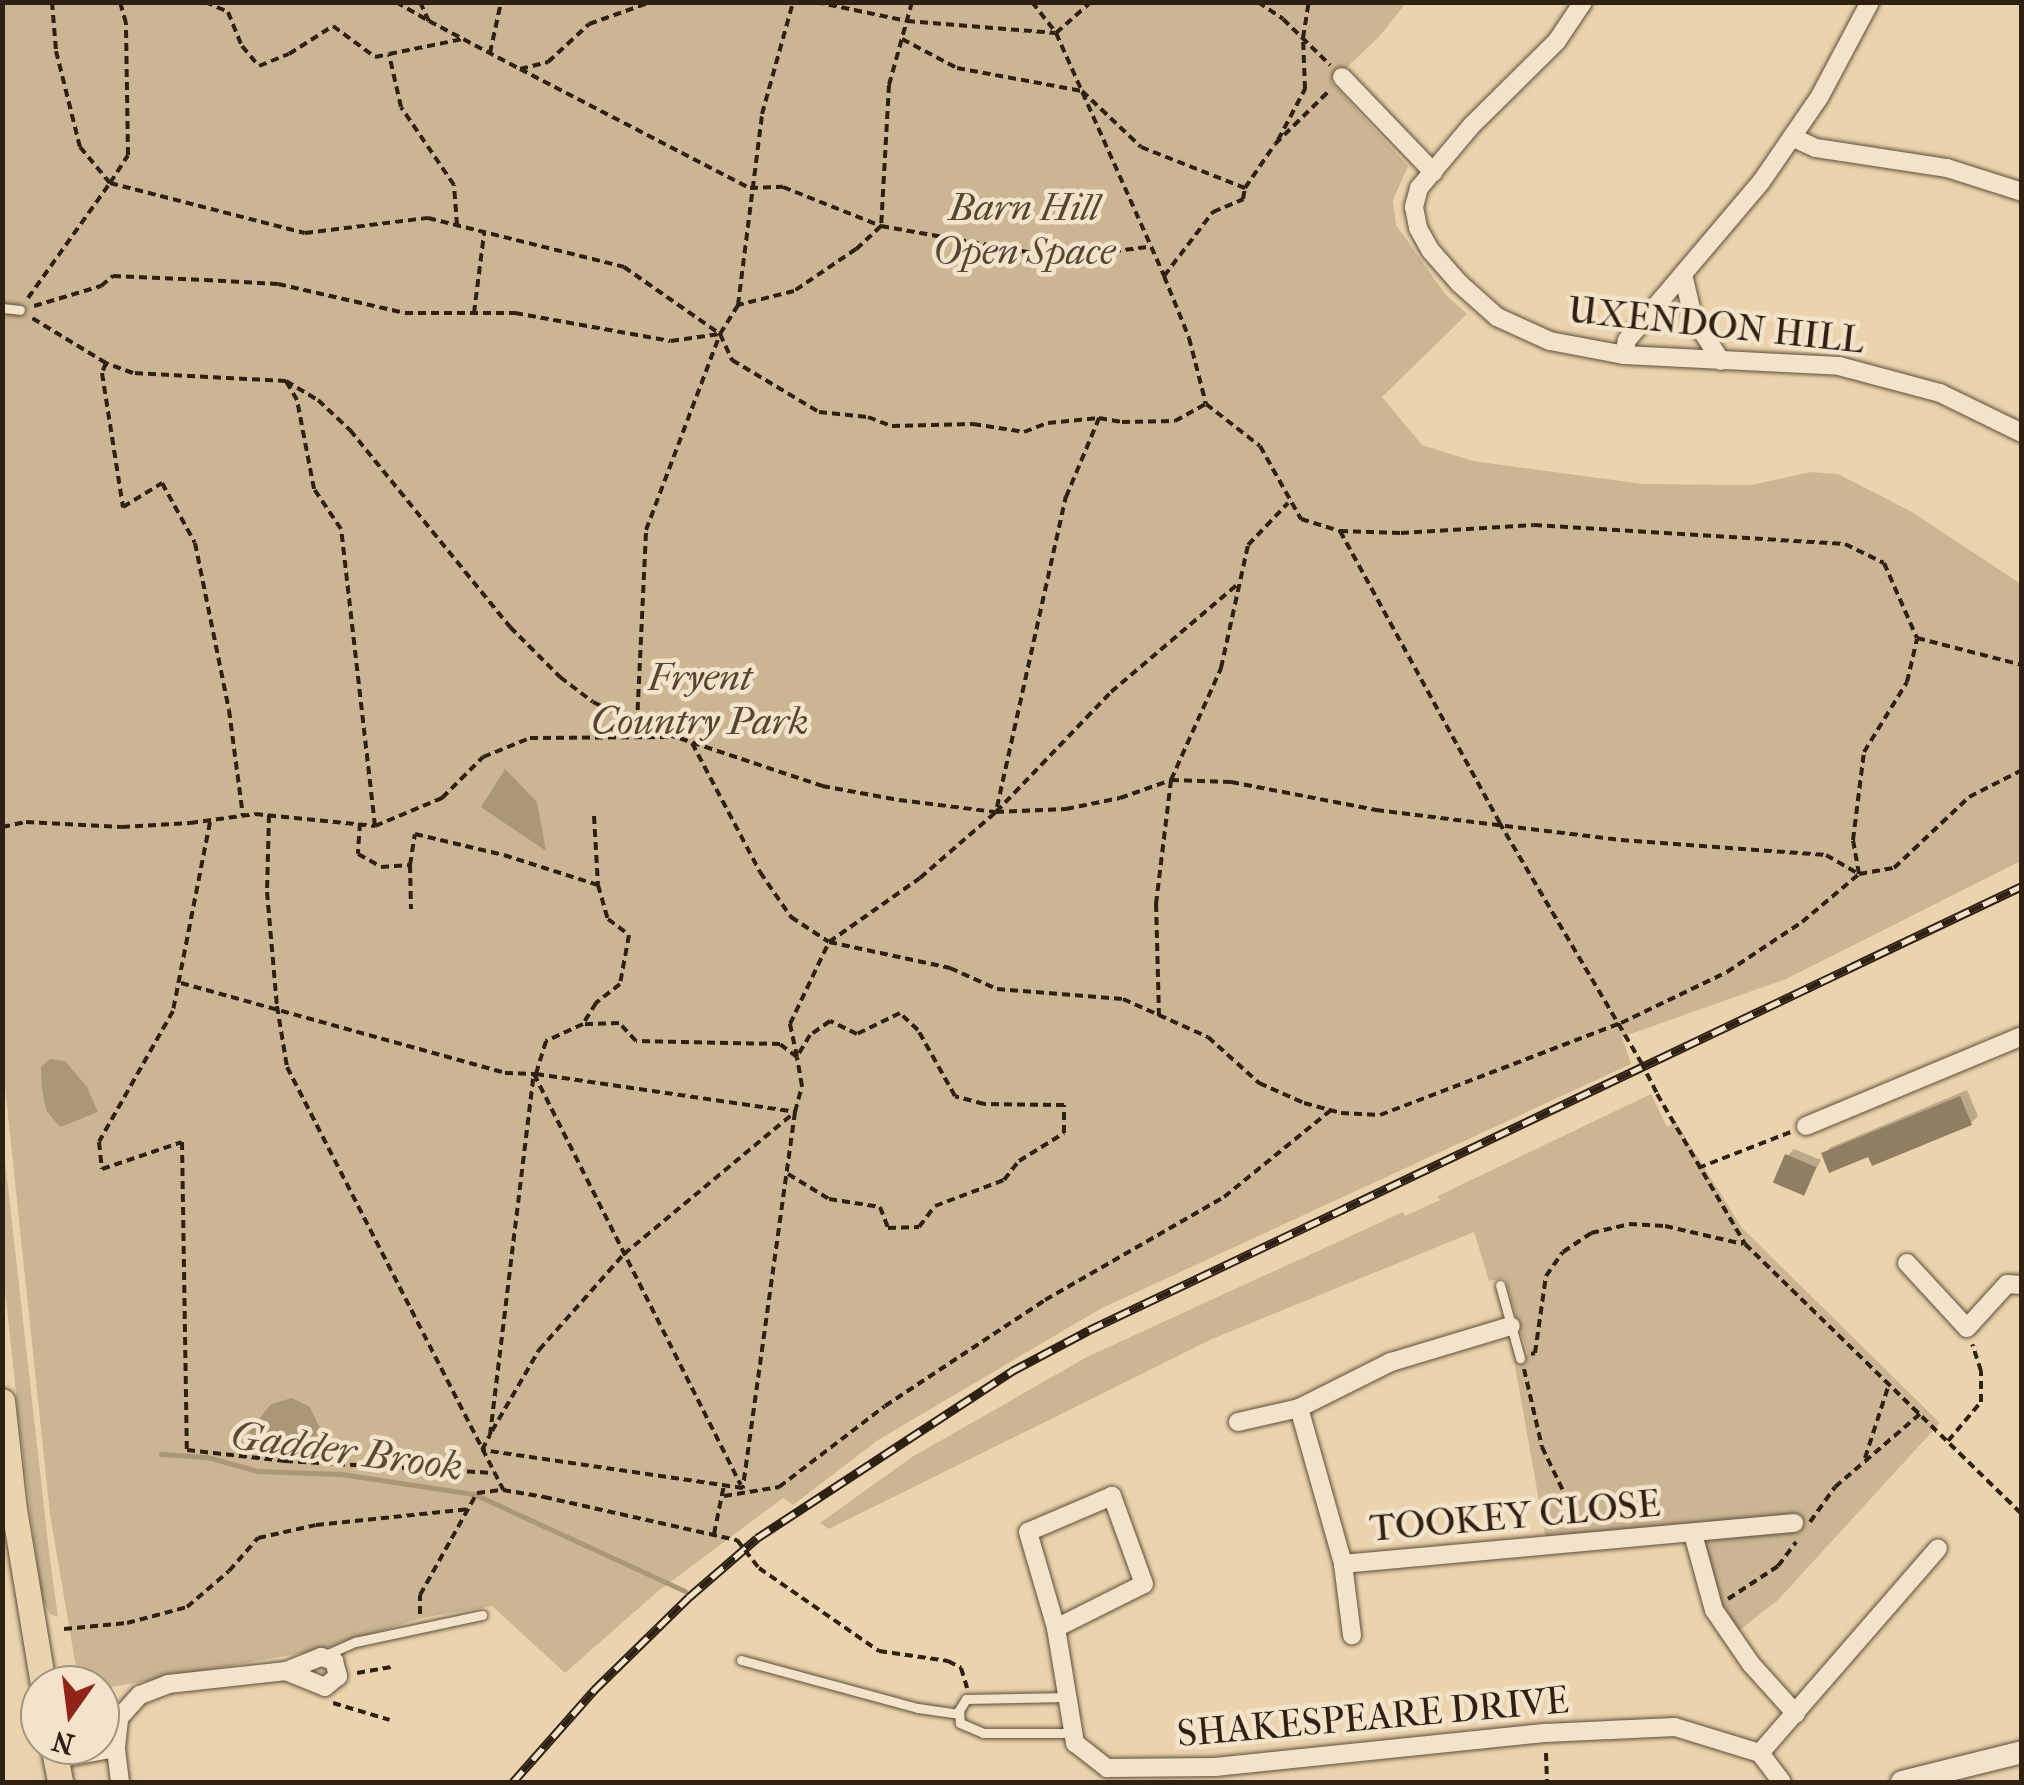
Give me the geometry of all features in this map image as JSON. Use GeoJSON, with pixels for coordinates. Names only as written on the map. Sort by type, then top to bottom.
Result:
{"type":"FeatureCollection","features":[{"type":"Feature","properties":{"kind":"main road"},"geometry":{"type":"LineString","coordinates":[[2,1401],[14,1509],[40,1665]]}},
{"type":"Feature","properties":{"kind":"street"},"geometry":{"type":"LineString","coordinates":[[1342,77],[1433,172],[1556,41],[1583,2]]}},
{"type":"Feature","properties":{"kind":"street"},"geometry":{"type":"LineString","coordinates":[[1624,355],[1627,340],[1725,229],[1792,137],[1820,96],[1870,2]]}},
{"type":"Feature","properties":{"kind":"street"},"geometry":{"type":"LineString","coordinates":[[1792,137],[1816,148],[1946,168],[2022,192]]}},
{"type":"Feature","properties":{"kind":"street","name":"UXENDON HILL"},"geometry":{"type":"LineString","coordinates":[[1433,172],[1419,188],[1414,206],[1418,228],[1431,252],[1497,318],[1550,341],[1624,355],[1838,366],[1897,378],[1940,392],[2022,433]]}},
{"type":"Feature","properties":{"kind":"street"},"geometry":{"type":"LineString","coordinates":[[1683,274],[1693,317],[1721,361]]}},
{"type":"Feature","properties":{"kind":"street"},"geometry":{"type":"LineString","coordinates":[[1806,1126],[2022,1036]]}},
{"type":"Feature","properties":{"kind":"street"},"geometry":{"type":"LineString","coordinates":[[1907,1262],[1967,1328],[2007,1284],[2022,1285]]}},
{"type":"Feature","properties":{"kind":"street"},"geometry":{"type":"LineString","coordinates":[[1238,1422],[1299,1408],[1391,1362],[1511,1326]]}},
{"type":"Feature","properties":{"kind":"street","name":"TOOKEY CLOSE"},"geometry":{"type":"LineString","coordinates":[[1299,1408],[1344,1564],[1352,1635]]}},
{"type":"Feature","properties":{"kind":"street"},"geometry":{"type":"LineString","coordinates":[[1056,1628],[1144,1584],[1112,1496],[1028,1532],[1056,1628],[1074,1733]]}},
{"type":"Feature","properties":{"kind":"street","name":"TOOKEY CLOSE"},"geometry":{"type":"LineString","coordinates":[[1344,1564],[1801,1528]]}},
{"type":"Feature","properties":{"kind":"street","name":"TOOKEY CLOSE"},"geometry":{"type":"LineString","coordinates":[[1693,1534],[1714,1610],[1751,1664],[1796,1714]]}},
{"type":"Feature","properties":{"kind":"street"},"geometry":{"type":"LineString","coordinates":[[1782,1782],[1760,1753],[1938,1548]]}},
{"type":"Feature","properties":{"kind":"street"},"geometry":{"type":"LineString","coordinates":[[120,1718],[140,1695],[168,1684],[286,1671],[321,1657],[334,1661],[331,1681],[286,1671]]}},
{"type":"Feature","properties":{"kind":"street","name":"SHAKESPEARE DRIVE"},"geometry":{"type":"LineString","coordinates":[[1074,1733],[1076,1742],[1106,1768],[1214,1775],[1546,1733],[1675,1726],[1760,1753]]}},
{"type":"Feature","properties":{"kind":"street"},"geometry":{"type":"LineString","coordinates":[[1902,1782],[2022,1752]]}},
{"type":"Feature","properties":{"kind":"lane"},"geometry":{"type":"LineString","coordinates":[[2,308],[20,310]]}},
{"type":"Feature","properties":{"kind":"lane"},"geometry":{"type":"LineString","coordinates":[[1500,1284],[1520,1358]]}},
{"type":"Feature","properties":{"kind":"lane"},"geometry":{"type":"LineString","coordinates":[[321,1657],[355,1642],[482,1616]]}},
{"type":"Feature","properties":{"kind":"lane"},"geometry":{"type":"LineString","coordinates":[[741,1660],[918,1708],[959,1714]]}},
{"type":"Feature","properties":{"kind":"lane"},"geometry":{"type":"LineString","coordinates":[[1066,1697],[970,1699],[959,1714],[960,1723],[968,1730],[983,1733],[1074,1733]]}},
{"type":"Feature","properties":{"kind":"path"},"geometry":{"type":"LineString","coordinates":[[52,2],[56,52],[80,147],[110,183],[305,233],[428,218],[624,267],[720,334],[732,360],[819,412],[868,418],[892,426],[973,424],[1024,432],[1048,423],[1099,418],[1122,422],[1175,421],[1206,404]]}},
{"type":"Feature","properties":{"kind":"path"},"geometry":{"type":"LineString","coordinates":[[20,310],[128,155],[126,23],[120,2]]}},
{"type":"Feature","properties":{"kind":"path"},"geometry":{"type":"LineString","coordinates":[[205,2],[228,12],[242,46],[259,66],[289,54],[332,26],[376,57],[463,38]]}},
{"type":"Feature","properties":{"kind":"path"},"geometry":{"type":"LineString","coordinates":[[396,2],[750,188],[783,187],[882,226],[1060,258],[1148,247]]}},
{"type":"Feature","properties":{"kind":"path"},"geometry":{"type":"LineString","coordinates":[[420,2],[430,21]]}},
{"type":"Feature","properties":{"kind":"path"},"geometry":{"type":"LineString","coordinates":[[490,53],[501,2]]}},
{"type":"Feature","properties":{"kind":"path"},"geometry":{"type":"LineString","coordinates":[[520,69],[548,62],[589,24],[650,2]]}},
{"type":"Feature","properties":{"kind":"path"},"geometry":{"type":"LineString","coordinates":[[637,723],[646,530],[720,334],[738,304],[762,114],[794,2]]}},
{"type":"Feature","properties":{"kind":"path"},"geometry":{"type":"LineString","coordinates":[[816,2],[906,21],[1056,32],[1091,2]]}},
{"type":"Feature","properties":{"kind":"path"},"geometry":{"type":"LineString","coordinates":[[738,304],[794,291],[856,249],[882,226],[888,85],[912,2]]}},
{"type":"Feature","properties":{"kind":"path"},"geometry":{"type":"LineString","coordinates":[[1032,2],[1056,32],[1164,276],[1189,338],[1206,404],[1260,446],[1300,518],[1340,531],[1401,533],[1534,525],[1845,544],[1884,563],[1917,638],[1907,682],[1864,752],[1853,840],[1859,874]]}},
{"type":"Feature","properties":{"kind":"path"},"geometry":{"type":"LineString","coordinates":[[1258,2],[1342,77],[1276,144]]}},
{"type":"Feature","properties":{"kind":"path"},"geometry":{"type":"LineString","coordinates":[[1164,276],[1214,212],[1243,199],[1245,188],[1276,144],[1305,89],[1302,38],[1309,2]]}},
{"type":"Feature","properties":{"kind":"path"},"geometry":{"type":"LineString","coordinates":[[902,38],[957,68],[1082,91],[1141,148],[1223,184],[1245,188]]}},
{"type":"Feature","properties":{"kind":"path"},"geometry":{"type":"LineString","coordinates":[[390,54],[401,107],[454,185],[457,225]]}},
{"type":"Feature","properties":{"kind":"path"},"geometry":{"type":"LineString","coordinates":[[474,313],[484,232]]}},
{"type":"Feature","properties":{"kind":"path"},"geometry":{"type":"LineString","coordinates":[[20,310],[101,286],[113,276],[278,284],[406,313],[515,313],[671,341],[720,334]]}},
{"type":"Feature","properties":{"kind":"path"},"geometry":{"type":"LineString","coordinates":[[20,310],[106,362],[134,374],[286,381],[318,400],[350,430],[498,612],[560,677],[593,702],[637,723],[822,786],[996,812],[1066,809],[1120,798],[1171,780],[1231,782],[1376,810],[1500,822],[1622,840],[1826,855],[1859,874]]}},
{"type":"Feature","properties":{"kind":"path"},"geometry":{"type":"LineString","coordinates":[[106,362],[102,374],[123,507],[162,483],[195,544],[229,710],[243,816]]}},
{"type":"Feature","properties":{"kind":"path"},"geometry":{"type":"LineString","coordinates":[[286,381],[297,400],[314,489],[340,529],[376,826]]}},
{"type":"Feature","properties":{"kind":"path"},"geometry":{"type":"LineString","coordinates":[[996,812],[1066,497],[1099,418]]}},
{"type":"Feature","properties":{"kind":"path"},"geometry":{"type":"LineString","coordinates":[[1159,1016],[1156,904],[1171,780],[1221,668],[1248,545],[1288,502]]}},
{"type":"Feature","properties":{"kind":"path"},"geometry":{"type":"LineString","coordinates":[[1340,531],[1500,822],[1621,1023],[1668,1116],[1746,1244],[2022,1514]]}},
{"type":"Feature","properties":{"kind":"path"},"geometry":{"type":"LineString","coordinates":[[743,1488],[802,1086],[790,1024],[829,942],[920,878],[996,812],[1111,692],[1238,584]]}},
{"type":"Feature","properties":{"kind":"path"},"geometry":{"type":"LineString","coordinates":[[1917,638],[2022,665]]}},
{"type":"Feature","properties":{"kind":"path"},"geometry":{"type":"LineString","coordinates":[[2,827],[26,822],[122,826],[269,815],[376,826],[442,798],[483,758],[530,738],[676,737]]}},
{"type":"Feature","properties":{"kind":"path"},"geometry":{"type":"LineString","coordinates":[[692,742],[760,872],[791,916],[829,942],[950,968],[997,989],[1123,999],[1208,1038],[1259,1082],[1331,1110],[1380,1115],[1621,1023],[1727,972],[1802,922],[1859,874],[1894,868],[1969,797],[2022,770]]}},
{"type":"Feature","properties":{"kind":"path"},"geometry":{"type":"LineString","coordinates":[[269,815],[266,892],[276,1006],[288,1067],[502,1490]]}},
{"type":"Feature","properties":{"kind":"path"},"geometry":{"type":"LineString","coordinates":[[583,1024],[596,1003],[620,984],[629,935],[608,918],[598,884],[594,816]]}},
{"type":"Feature","properties":{"kind":"path"},"geometry":{"type":"LineString","coordinates":[[210,821],[173,1012],[99,1142],[102,1168],[182,1142],[187,1450],[285,1462],[494,1473]]}},
{"type":"Feature","properties":{"kind":"path"},"geometry":{"type":"LineString","coordinates":[[360,823],[358,854],[381,867],[410,866]]}},
{"type":"Feature","properties":{"kind":"path"},"geometry":{"type":"LineString","coordinates":[[411,909],[410,866],[415,834],[504,855],[598,884]]}},
{"type":"Feature","properties":{"kind":"path"},"geometry":{"type":"LineString","coordinates":[[181,984],[276,1006],[505,1073],[796,1112]]}},
{"type":"Feature","properties":{"kind":"path"},"geometry":{"type":"LineString","coordinates":[[787,1174],[829,1199],[880,1207],[888,1228],[919,1227],[934,1206],[1004,1180],[1020,1161],[1064,1133],[1064,1105],[984,1104],[955,1096],[918,1030],[900,1013],[857,1034],[830,1021],[810,1035],[797,1057]]}},
{"type":"Feature","properties":{"kind":"path"},"geometry":{"type":"LineString","coordinates":[[490,1435],[535,1074],[546,1041],[583,1024],[619,1023],[636,1041],[780,1044],[797,1057]]}},
{"type":"Feature","properties":{"kind":"path"},"geometry":{"type":"LineString","coordinates":[[535,1074],[743,1488]]}},
{"type":"Feature","properties":{"kind":"path"},"geometry":{"type":"LineString","coordinates":[[724,1496],[779,1487],[885,1406],[1045,1300],[1224,1197],[1331,1110]]}},
{"type":"Feature","properties":{"kind":"path"},"geometry":{"type":"LineString","coordinates":[[482,1450],[539,1350],[624,1254],[796,1112]]}},
{"type":"Feature","properties":{"kind":"path"},"geometry":{"type":"LineString","coordinates":[[1698,1168],[1806,1126]]}},
{"type":"Feature","properties":{"kind":"path"},"geometry":{"type":"LineString","coordinates":[[1586,1542],[1542,1447],[1536,1407],[1520,1358],[1535,1352],[1546,1276],[1562,1252],[1591,1232],[1629,1224],[1665,1226],[1746,1244]]}},
{"type":"Feature","properties":{"kind":"path"},"geometry":{"type":"LineString","coordinates":[[1948,1441],[1981,1402],[1981,1370],[1967,1328]]}},
{"type":"Feature","properties":{"kind":"path"},"geometry":{"type":"LineString","coordinates":[[1865,1458],[1889,1384]]}},
{"type":"Feature","properties":{"kind":"path"},"geometry":{"type":"LineString","coordinates":[[1714,1610],[1778,1566],[1834,1486],[1920,1414]]}},
{"type":"Feature","properties":{"kind":"path"},"geometry":{"type":"LineString","coordinates":[[482,1450],[743,1488]]}},
{"type":"Feature","properties":{"kind":"path"},"geometry":{"type":"LineString","coordinates":[[714,1535],[724,1485]]}},
{"type":"Feature","properties":{"kind":"path"},"geometry":{"type":"LineString","coordinates":[[420,1629],[420,1594],[477,1493],[502,1490],[737,1540],[760,1568],[879,1651],[961,1668],[970,1699]]}},
{"type":"Feature","properties":{"kind":"path"},"geometry":{"type":"LineString","coordinates":[[64,1629],[126,1624],[187,1607],[229,1571],[258,1538],[316,1526],[470,1510]]}},
{"type":"Feature","properties":{"kind":"path"},"geometry":{"type":"LineString","coordinates":[[390,1720],[328,1702],[331,1681],[392,1667]]}},
{"type":"Feature","properties":{"kind":"path"},"geometry":{"type":"LineString","coordinates":[[1546,1733],[1547,1782]]}},
{"type":"Feature","properties":{"kind":"green space","name":"Fryent Country Park"},"geometry":{"type":"Polygon","coordinates":[[[3,3],[1406,3],[1379,37],[1331,82],[1408,166],[1393,200],[1396,225],[1445,294],[1467,314],[1382,397],[1422,445],[1473,461],[1643,484],[1751,485],[1811,472],[1838,474],[1912,512],[2021,584],[2021,861],[1786,979],[1622,1037],[1631,1064],[1100,1309],[878,1440],[793,1505],[783,1498],[657,1592],[565,1673],[492,1606],[421,1618],[324,1649],[120,1685],[120,1665],[76,1665],[50,1514],[3,1068],[3,3]]]}},
{"type":"Feature","properties":{"kind":"green space"},"geometry":{"type":"Polygon","coordinates":[[[1651,1094],[1667,1127],[1676,1122],[1742,1228],[1940,1423],[1778,1600],[1731,1637],[1692,1534],[1547,1546],[1514,1360],[1528,1355],[1505,1278],[1489,1281],[1474,1232],[1212,1339],[829,1529],[820,1523],[912,1457],[1087,1357],[1403,1212],[1405,1216],[1440,1200],[1438,1196],[1651,1094]]]}},
{"type":"Feature","properties":{"kind":"green space"},"geometry":{"type":"Polygon","coordinates":[[[3,1142],[58,1617],[50,1614],[42,1599],[20,1431],[3,1271],[3,1142]]]}},
{"type":"Feature","properties":{"kind":"shaded area"},"geometry":{"type":"Polygon","coordinates":[[[505,769],[537,802],[546,851],[481,807],[505,769]]]}},
{"type":"Feature","properties":{"kind":"shaded area"},"geometry":{"type":"Polygon","coordinates":[[[50,1059],[65,1061],[87,1087],[98,1112],[60,1127],[46,1110],[42,1089],[41,1067],[50,1059]]]}},
{"type":"Feature","properties":{"kind":"shaded area"},"geometry":{"type":"Polygon","coordinates":[[[292,1398],[310,1407],[322,1433],[285,1456],[245,1437],[271,1404],[292,1398]]]}},
{"type":"Feature","properties":{"kind":"building"},"geometry":{"type":"Polygon","coordinates":[[[1960,1096],[1972,1125],[1872,1166],[1868,1157],[1829,1173],[1821,1153],[1960,1096]]]}},
{"type":"Feature","properties":{"kind":"building"},"geometry":{"type":"Polygon","coordinates":[[[1785,1154],[1816,1167],[1804,1196],[1773,1183],[1785,1154]]]}},
{"type":"Feature","properties":{"kind":"waterway","name":"Gadder Brook"},"geometry":{"type":"LineString","coordinates":[[161,1454],[207,1457],[258,1471],[341,1474],[474,1494],[685,1591]]}},
{"type":"Feature","properties":{"kind":"railway"},"geometry":{"type":"LineString","coordinates":[[513,1782],[594,1690],[689,1597],[757,1538],[1012,1371],[1089,1330],[2022,886]]}},
{"type":"Feature","properties":{"kind":"park label","name":"Barn Hill Open Space"},"geometry":{"type":"Point","coordinates":[1024,230]}}]}
